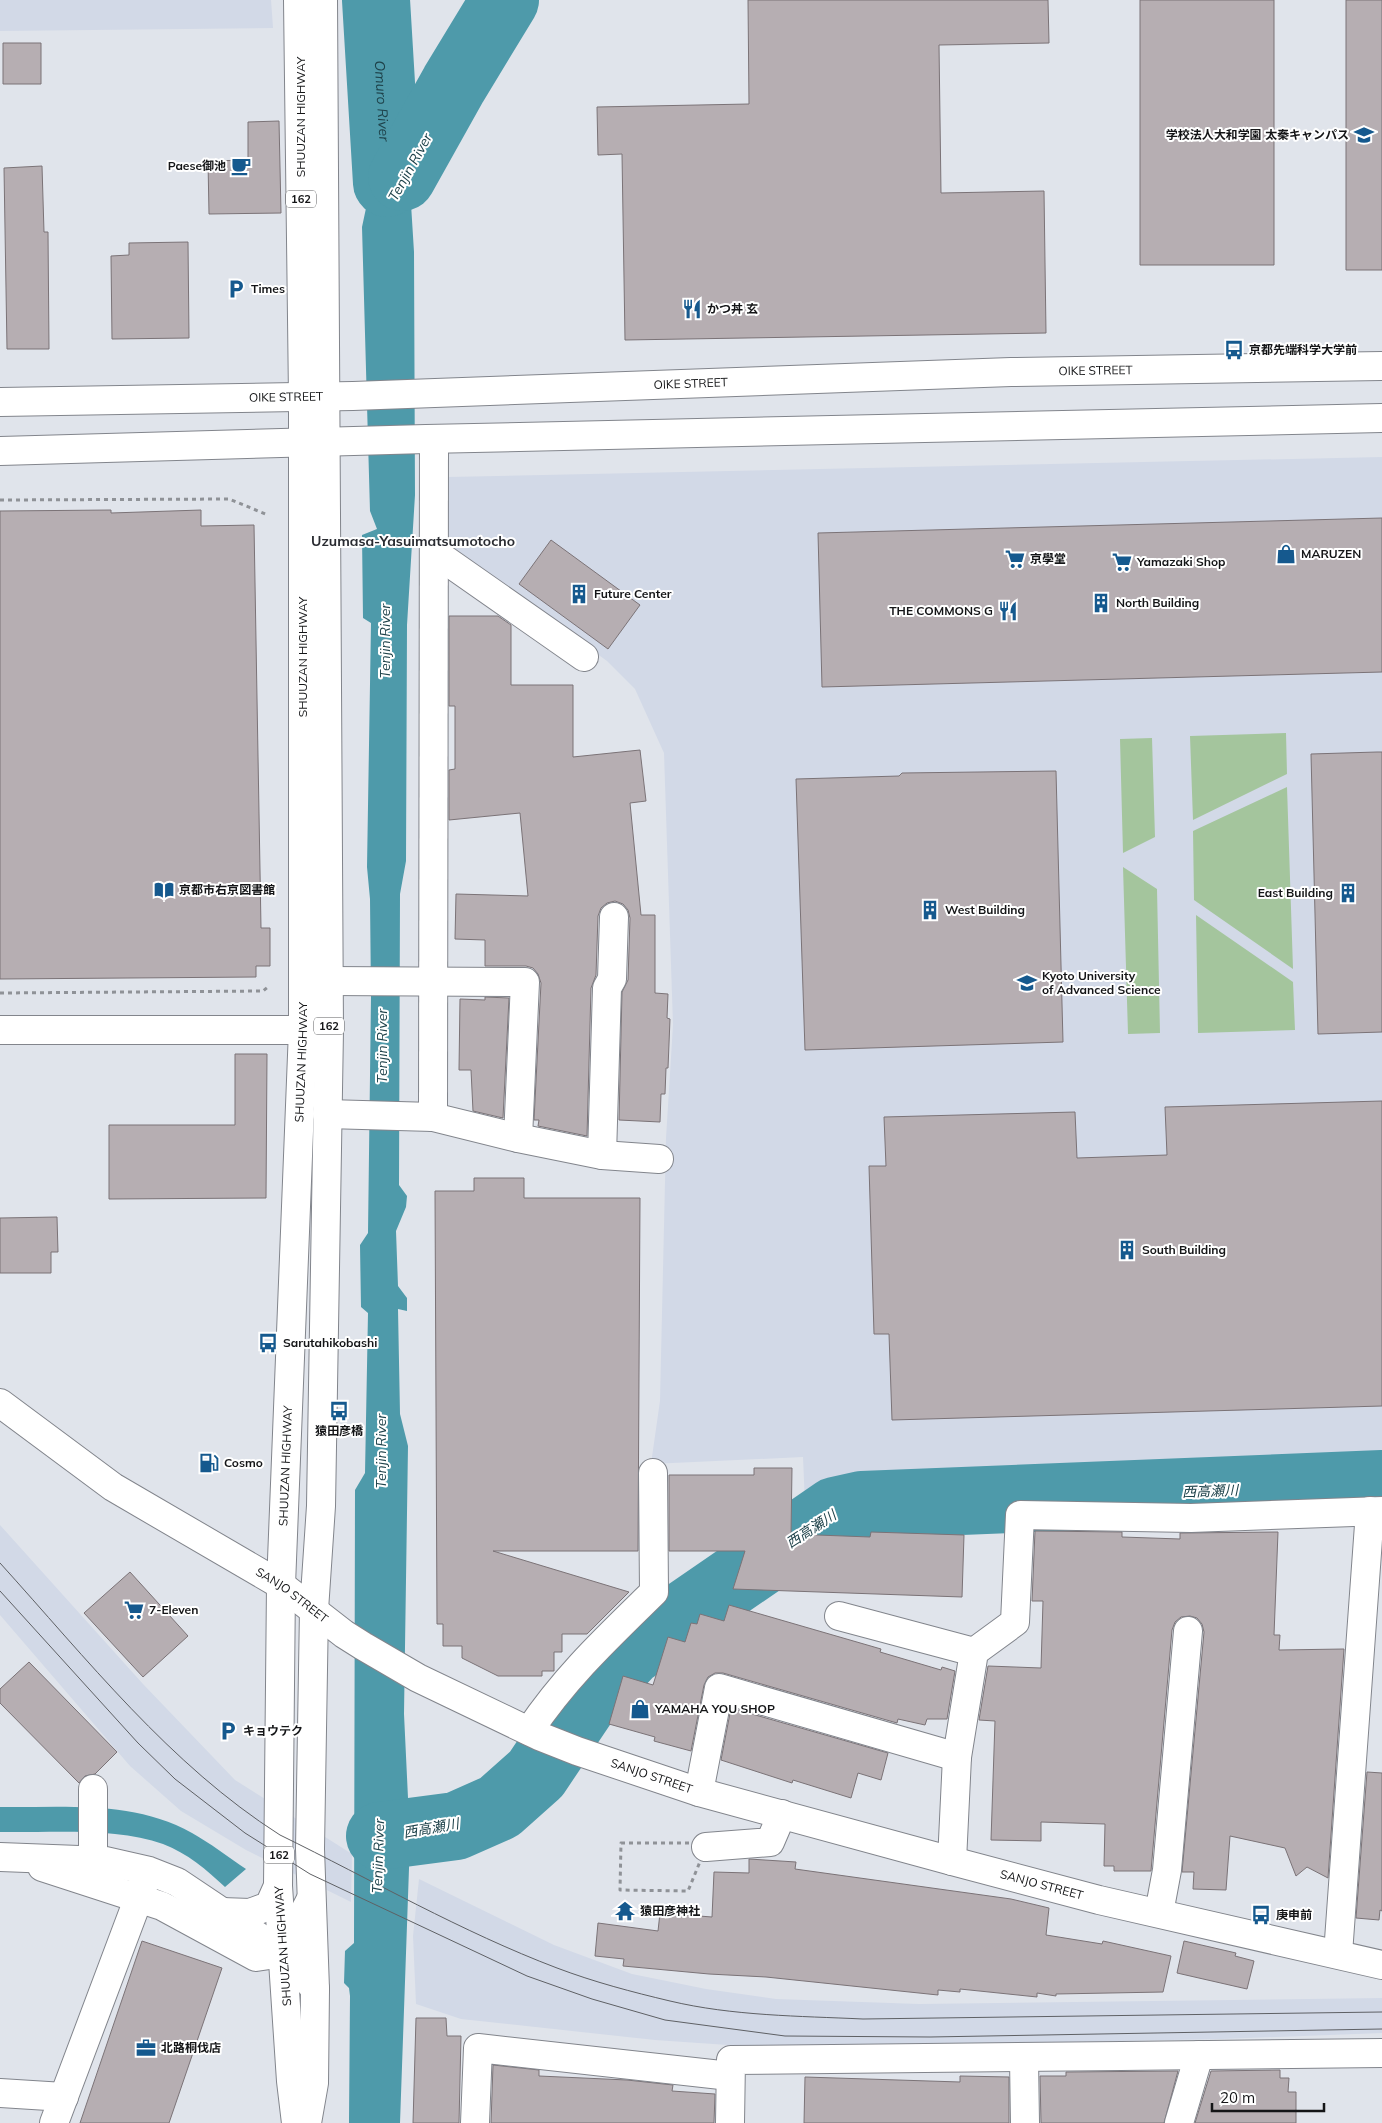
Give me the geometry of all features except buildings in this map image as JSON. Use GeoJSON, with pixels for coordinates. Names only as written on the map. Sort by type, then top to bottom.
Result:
{"type":"FeatureCollection","features":[{"type":"Feature","properties":{"kind":"main road","name":"SHUUZAN HIGHWAY"},"geometry":{"type":"LineString","coordinates":[[298,0],[327,397]]}},
{"type":"Feature","properties":{"kind":"main road","name":"SHUUZAN HIGHWAY"},"geometry":{"type":"LineString","coordinates":[[307,2123],[314,2083],[315,1989],[310,1850],[314,1610],[321,1506],[337,981],[327,442],[323,0]]}},
{"type":"Feature","properties":{"kind":"main road","name":"OIKE STREET"},"geometry":{"type":"LineString","coordinates":[[0,402],[327,397],[1011,372],[1382,366]]}},
{"type":"Feature","properties":{"kind":"main road"},"geometry":{"type":"LineString","coordinates":[[0,452],[430,439],[1382,418]]}},
{"type":"Feature","properties":{"kind":"main road"},"geometry":{"type":"LineString","coordinates":[[426,1116],[426,981],[434,552],[430,439]]}},
{"type":"Feature","properties":{"kind":"main road","name":"SHUUZAN HIGHWAY"},"geometry":{"type":"LineString","coordinates":[[296,2123],[291,2081],[284,1953],[278,1886],[281,1585],[327,442]]}},
{"type":"Feature","properties":{"kind":"main road"},"geometry":{"type":"LineString","coordinates":[[434,552],[584,657]]}},
{"type":"Feature","properties":{"kind":"main road"},"geometry":{"type":"LineString","coordinates":[[602,1155],[607,988],[612,979],[614,917]]}},
{"type":"Feature","properties":{"kind":"main road"},"geometry":{"type":"LineString","coordinates":[[337,981],[525,982],[518,1138]]}},
{"type":"Feature","properties":{"kind":"main road"},"geometry":{"type":"LineString","coordinates":[[0,1030],[303,1030]]}},
{"type":"Feature","properties":{"kind":"main road"},"geometry":{"type":"LineString","coordinates":[[333,1115],[426,1116],[518,1138],[602,1155],[659,1159]]}},
{"type":"Feature","properties":{"kind":"main road","name":"SANJO STREET"},"geometry":{"type":"LineString","coordinates":[[0,1402],[113,1486],[281,1585],[344,1634],[418,1678],[534,1733],[577,1751],[699,1792],[952,1861],[1159,1914],[1382,1965]]}},
{"type":"Feature","properties":{"kind":"main road"},"geometry":{"type":"LineString","coordinates":[[534,1733],[549,1700],[591,1652],[654,1592],[653,1473]]}},
{"type":"Feature","properties":{"kind":"main road"},"geometry":{"type":"LineString","coordinates":[[952,1861],[958,1758],[974,1652],[1015,1622],[1020,1515],[1191,1518],[1376,1511],[1338,1954]]}},
{"type":"Feature","properties":{"kind":"main road"},"geometry":{"type":"LineString","coordinates":[[839,1616],[974,1652]]}},
{"type":"Feature","properties":{"kind":"main road"},"geometry":{"type":"LineString","coordinates":[[1159,1914],[1167,1870],[1188,1631]]}},
{"type":"Feature","properties":{"kind":"main road"},"geometry":{"type":"LineString","coordinates":[[699,1792],[719,1688],[958,1758]]}},
{"type":"Feature","properties":{"kind":"main road"},"geometry":{"type":"LineString","coordinates":[[93,1796],[93,1848]]}},
{"type":"Feature","properties":{"kind":"main road"},"geometry":{"type":"LineString","coordinates":[[706,1847],[770,1842],[782,1814]]}},
{"type":"Feature","properties":{"kind":"main road"},"geometry":{"type":"LineString","coordinates":[[5,1857],[93,1848],[177,1882],[284,1953],[315,1989]]}},
{"type":"Feature","properties":{"kind":"main road"},"geometry":{"type":"LineString","coordinates":[[5,1857],[162,1906],[256,1957],[284,1953]]}},
{"type":"Feature","properties":{"kind":"main road"},"geometry":{"type":"LineString","coordinates":[[54,2123],[149,1871]]}},
{"type":"Feature","properties":{"kind":"main road"},"geometry":{"type":"LineString","coordinates":[[222,1912],[250,1914],[269,1906],[278,1886]]}},
{"type":"Feature","properties":{"kind":"main road"},"geometry":{"type":"LineString","coordinates":[[284,1953],[311,1899]]}},
{"type":"Feature","properties":{"kind":"main road"},"geometry":{"type":"LineString","coordinates":[[475,2123],[478,2048],[730,2076]]}},
{"type":"Feature","properties":{"kind":"main road"},"geometry":{"type":"LineString","coordinates":[[730,2123],[731,2060],[1024,2059],[1096,2055],[1382,2053]]}},
{"type":"Feature","properties":{"kind":"main road"},"geometry":{"type":"LineString","coordinates":[[1179,2123],[1199,2054]]}},
{"type":"Feature","properties":{"kind":"main road"},"geometry":{"type":"LineString","coordinates":[[1024,2059],[1025,2123]]}},
{"type":"Feature","properties":{"kind":"main road"},"geometry":{"type":"LineString","coordinates":[[0,2093],[64,2098]]}},
{"type":"Feature","properties":{"kind":"path"},"geometry":{"type":"LineString","coordinates":[[0,500],[229,499],[268,514],[273,522]]}},
{"type":"Feature","properties":{"kind":"path"},"geometry":{"type":"LineString","coordinates":[[0,993],[262,991],[274,982]]}},
{"type":"Feature","properties":{"kind":"path"},"geometry":{"type":"LineString","coordinates":[[621,1843],[699,1843],[706,1847],[688,1891],[620,1890],[621,1843]]}},
{"type":"Feature","properties":{"kind":"shaded area"},"geometry":{"type":"Polygon","coordinates":[[[0,0],[271,0],[273,28],[0,31],[0,0]]]}},
{"type":"Feature","properties":{"kind":"shaded area","name":"Kyoto University of Advanced Science"},"geometry":{"type":"Polygon","coordinates":[[[1382,457],[1382,1464],[866,1482],[805,1504],[803,1457],[651,1464],[660,1401],[666,1138],[673,1025],[664,753],[635,689],[607,661],[447,546],[447,477],[1382,457]]]}},
{"type":"Feature","properties":{"kind":"shaded area"},"geometry":{"type":"Polygon","coordinates":[[[0,1525],[143,1684],[235,1780],[352,1854],[351,1902],[246,1850],[181,1811],[130,1766],[0,1615],[0,1525]]]}},
{"type":"Feature","properties":{"kind":"shaded area"},"geometry":{"type":"Polygon","coordinates":[[[419,1879],[554,1945],[632,1974],[706,1989],[776,1999],[919,2004],[1382,1998],[1382,2033],[1221,2039],[770,2048],[655,2040],[461,2019],[416,2004],[413,1936],[419,1879]]]}},
{"type":"Feature","properties":{"kind":"green space"},"geometry":{"type":"Polygon","coordinates":[[[1286,733],[1287,774],[1193,820],[1190,736],[1286,733]]]}},
{"type":"Feature","properties":{"kind":"green space"},"geometry":{"type":"Polygon","coordinates":[[[1152,738],[1155,837],[1123,853],[1120,739],[1152,738]]]}},
{"type":"Feature","properties":{"kind":"green space"},"geometry":{"type":"Polygon","coordinates":[[[1287,787],[1293,969],[1194,900],[1193,831],[1287,787]]]}},
{"type":"Feature","properties":{"kind":"green space"},"geometry":{"type":"Polygon","coordinates":[[[1123,867],[1157,889],[1160,1033],[1128,1034],[1123,867]]]}},
{"type":"Feature","properties":{"kind":"green space"},"geometry":{"type":"Polygon","coordinates":[[[1196,915],[1293,982],[1295,1030],[1198,1033],[1196,915]]]}},
{"type":"Feature","properties":{"kind":"water"},"geometry":{"type":"Polygon","coordinates":[[[429,87],[463,102],[453,122],[462,126],[462,129],[441,175],[427,169],[411,204],[414,252],[415,495],[407,625],[406,861],[400,894],[399,1185],[407,1196],[406,1207],[396,1231],[398,1286],[407,1298],[407,1311],[398,1309],[400,1414],[408,1446],[404,1714],[410,1840],[400,2123],[349,2123],[350,1996],[349,1988],[344,1983],[345,1951],[354,1943],[355,1490],[365,1473],[368,1313],[361,1307],[360,1245],[368,1233],[371,997],[370,899],[367,867],[371,623],[363,618],[362,535],[377,529],[370,511],[362,227],[372,180],[363,176],[360,101],[367,102],[369,90],[400,88],[410,96],[421,96],[429,87]]]}},
{"type":"Feature","properties":{"kind":"water"},"geometry":{"type":"Polygon","coordinates":[[[0,1807],[98,1808],[146,1815],[169,1822],[192,1833],[246,1869],[225,1887],[204,1868],[180,1852],[163,1844],[145,1839],[104,1833],[0,1832],[0,1807]]]}},
{"type":"Feature","properties":{"kind":"waterway","name":"Omuro River"},"geometry":{"type":"LineString","coordinates":[[376,0],[387,183]]}},
{"type":"Feature","properties":{"kind":"waterway","name":"Tenjin River"},"geometry":{"type":"LineString","coordinates":[[402,177],[454,84],[505,0]]}},
{"type":"Feature","properties":{"kind":"waterway","name":"西高瀬川"},"geometry":{"type":"LineString","coordinates":[[380,1836],[456,1826],[499,1807],[536,1774],[585,1701],[630,1652],[835,1511],[862,1505],[1382,1484]]}},
{"type":"Feature","properties":{"kind":"tram line"},"geometry":{"type":"LineString","coordinates":[[0,1563],[131,1709],[202,1776],[240,1807],[280,1835],[452,1922],[522,1954],[585,1978],[694,2006],[718,2010],[815,2017],[863,2019],[1382,2012]]}},
{"type":"Feature","properties":{"kind":"tram line"},"geometry":{"type":"LineString","coordinates":[[0,1591],[138,1743],[175,1779],[245,1833],[310,1874],[527,1976],[592,1999],[665,2020],[785,2036],[930,2037],[1382,2029]]}},
{"type":"Feature","properties":{"kind":"place","name":"学校法人大和学園 太秦キャンパス"},"geometry":{"type":"Point","coordinates":[1364,135]}},
{"type":"Feature","properties":{"kind":"place","name":"Paese御池"},"geometry":{"type":"Point","coordinates":[241,166]}},
{"type":"Feature","properties":{"kind":"place","name":"Times"},"geometry":{"type":"Point","coordinates":[236,289]}},
{"type":"Feature","properties":{"kind":"place","name":"かつ丼 玄"},"geometry":{"type":"Point","coordinates":[692,309]}},
{"type":"Feature","properties":{"kind":"place","name":"京都先端科学大学前"},"geometry":{"type":"Point","coordinates":[1234,350]}},
{"type":"Feature","properties":{"kind":"place","name":"MARUZEN"},"geometry":{"type":"Point","coordinates":[1286,554]}},
{"type":"Feature","properties":{"kind":"place","name":"京學堂"},"geometry":{"type":"Point","coordinates":[1015,559]}},
{"type":"Feature","properties":{"kind":"place","name":"Yamazaki Shop"},"geometry":{"type":"Point","coordinates":[1122,562]}},
{"type":"Feature","properties":{"kind":"place","name":"Future Center"},"geometry":{"type":"Point","coordinates":[579,594]}},
{"type":"Feature","properties":{"kind":"place","name":"North Building"},"geometry":{"type":"Point","coordinates":[1101,603]}},
{"type":"Feature","properties":{"kind":"place","name":"THE COMMONS G"},"geometry":{"type":"Point","coordinates":[1008,611]}},
{"type":"Feature","properties":{"kind":"place","name":"京都市右京図書館"},"geometry":{"type":"Point","coordinates":[164,890]}},
{"type":"Feature","properties":{"kind":"place","name":"East Building"},"geometry":{"type":"Point","coordinates":[1348,893]}},
{"type":"Feature","properties":{"kind":"place","name":"West Building"},"geometry":{"type":"Point","coordinates":[930,910]}},
{"type":"Feature","properties":{"kind":"place","name":"Kyoto University of Advanced Science"},"geometry":{"type":"Point","coordinates":[1027,983]}},
{"type":"Feature","properties":{"kind":"place","name":"South Building"},"geometry":{"type":"Point","coordinates":[1127,1250]}},
{"type":"Feature","properties":{"kind":"place","name":"Sarutahikobashi"},"geometry":{"type":"Point","coordinates":[268,1343]}},
{"type":"Feature","properties":{"kind":"place","name":"猿田彦橋"},"geometry":{"type":"Point","coordinates":[339,1411]}},
{"type":"Feature","properties":{"kind":"place","name":"Cosmo"},"geometry":{"type":"Point","coordinates":[209,1463]}},
{"type":"Feature","properties":{"kind":"place","name":"7-Eleven"},"geometry":{"type":"Point","coordinates":[134,1610]}},
{"type":"Feature","properties":{"kind":"place","name":"YAMAHA YOU SHOP"},"geometry":{"type":"Point","coordinates":[640,1709]}},
{"type":"Feature","properties":{"kind":"place","name":"キョウテク"},"geometry":{"type":"Point","coordinates":[228,1731]}},
{"type":"Feature","properties":{"kind":"place","name":"猿田彦神社"},"geometry":{"type":"Point","coordinates":[625,1911]}},
{"type":"Feature","properties":{"kind":"place","name":"庚申前"},"geometry":{"type":"Point","coordinates":[1261,1915]}},
{"type":"Feature","properties":{"kind":"place","name":"北路桐伐店"},"geometry":{"type":"Point","coordinates":[146,2048]}},
{"type":"Feature","properties":{"kind":"district","name":"Uzumasa-Yasuimatsumotocho"},"geometry":{"type":"Point","coordinates":[413,541]}}]}
